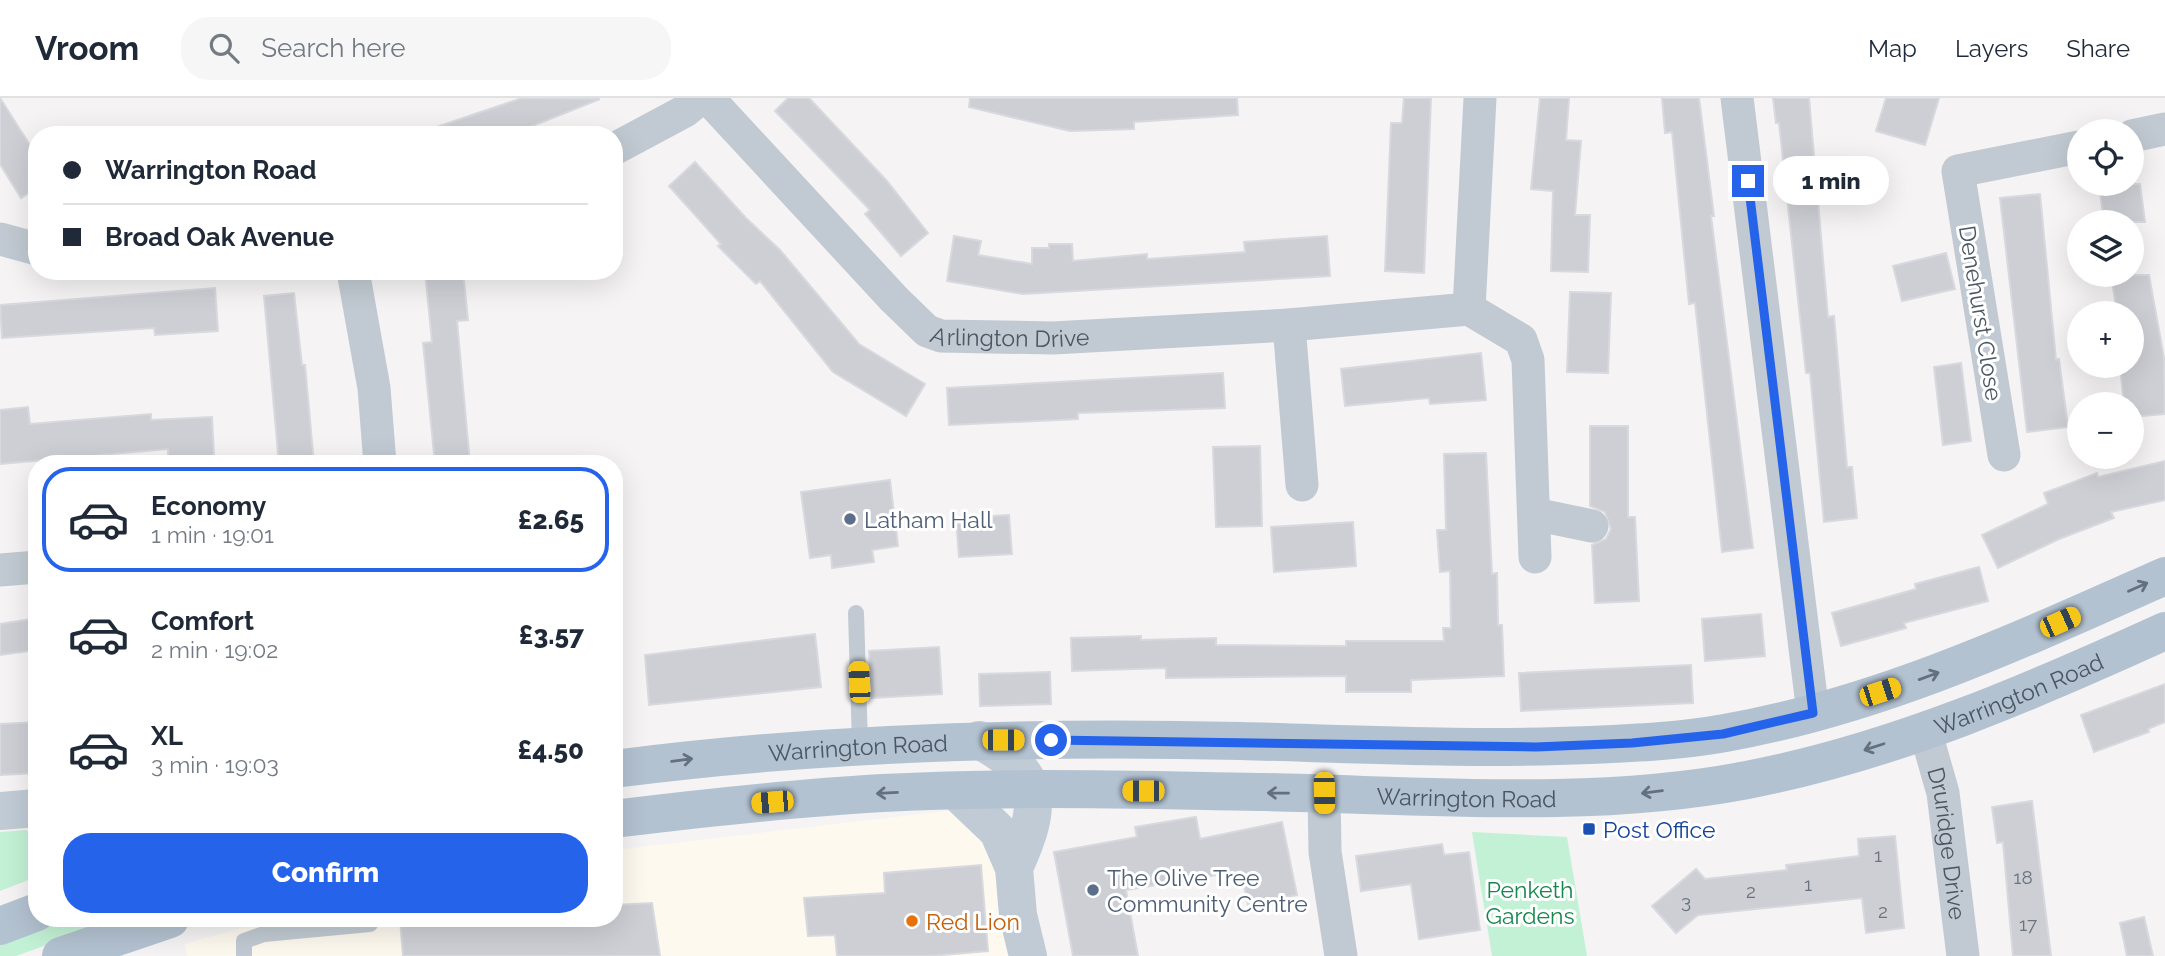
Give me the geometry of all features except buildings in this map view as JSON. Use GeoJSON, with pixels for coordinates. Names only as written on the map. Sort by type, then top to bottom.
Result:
{"type":"FeatureCollection","features":[{"type":"Feature","properties":{"kind":"main road","name":"Warrington Road"},"geometry":{"type":"LineString","coordinates":[[623,768],[860,744],[979,740],[1236,741],[1536,747],[1632,743],[1723,734],[1813,713],[1971,660],[2165,576]]}},
{"type":"Feature","properties":{"kind":"main road","name":"Warrington Road"},"geometry":{"type":"LineString","coordinates":[[623,818],[818,797],[956,791],[1324,793],[1476,798],[1640,793],[1746,780],[1827,761],[1925,730],[2001,702],[2165,631]]}},
{"type":"Feature","properties":{"kind":"main road"},"geometry":{"type":"LineString","coordinates":[[0,926],[28,915]]}},
{"type":"Feature","properties":{"kind":"main road"},"geometry":{"type":"LineString","coordinates":[[61,956],[146,927]]}},
{"type":"Feature","properties":{"kind":"street"},"geometry":{"type":"LineString","coordinates":[[623,144],[685,111],[701,98]]}},
{"type":"Feature","properties":{"kind":"street","name":"Arlington Drive"},"geometry":{"type":"LineString","coordinates":[[708,98],[894,299],[927,331],[941,336],[1053,338],[1289,325],[1469,309]]}},
{"type":"Feature","properties":{"kind":"street"},"geometry":{"type":"LineString","coordinates":[[1480,98],[1469,309],[1521,340],[1528,360],[1535,557]]}},
{"type":"Feature","properties":{"kind":"street"},"geometry":{"type":"LineString","coordinates":[[1737,98],[1813,713]]}},
{"type":"Feature","properties":{"kind":"street"},"geometry":{"type":"LineString","coordinates":[[2144,133],[2165,129]]}},
{"type":"Feature","properties":{"kind":"street","name":"Denehurst Close"},"geometry":{"type":"LineString","coordinates":[[2004,454],[1958,171],[2067,148]]}},
{"type":"Feature","properties":{"kind":"street"},"geometry":{"type":"LineString","coordinates":[[0,239],[28,247]]}},
{"type":"Feature","properties":{"kind":"street"},"geometry":{"type":"LineString","coordinates":[[355,280],[374,388],[379,455]]}},
{"type":"Feature","properties":{"kind":"street"},"geometry":{"type":"LineString","coordinates":[[1289,325],[1302,485]]}},
{"type":"Feature","properties":{"kind":"street"},"geometry":{"type":"LineString","coordinates":[[1534,514],[1592,526]]}},
{"type":"Feature","properties":{"kind":"street"},"geometry":{"type":"LineString","coordinates":[[0,570],[28,566]]}},
{"type":"Feature","properties":{"kind":"street","name":"Druridge Drive"},"geometry":{"type":"LineString","coordinates":[[1925,730],[1943,793],[1962,956]]}},
{"type":"Feature","properties":{"kind":"street"},"geometry":{"type":"LineString","coordinates":[[979,740],[1008,756],[1024,773],[1032,791],[1026,841],[1014,868]]}},
{"type":"Feature","properties":{"kind":"street"},"geometry":{"type":"LineString","coordinates":[[956,791],[998,831],[1014,868],[1018,915],[1028,956]]}},
{"type":"Feature","properties":{"kind":"street"},"geometry":{"type":"LineString","coordinates":[[1324,793],[1325,852],[1341,956]]}},
{"type":"Feature","properties":{"kind":"street"},"geometry":{"type":"LineString","coordinates":[[0,811],[28,809]]}},
{"type":"Feature","properties":{"kind":"lane"},"geometry":{"type":"LineString","coordinates":[[856,613],[860,744]]}},
{"type":"Feature","properties":{"kind":"lane"},"geometry":{"type":"LineString","coordinates":[[244,956],[244,942],[261,927]]}},
{"type":"Feature","properties":{"kind":"shaded area"},"geometry":{"type":"Polygon","coordinates":[[[997,805],[1015,819],[1044,956],[187,956],[185,944],[245,927],[623,927],[623,849],[997,805]]]}},
{"type":"Feature","properties":{"kind":"green space"},"geometry":{"type":"Polygon","coordinates":[[[28,831],[28,880],[0,891],[0,832],[28,831]]]}},
{"type":"Feature","properties":{"kind":"green space","name":"Penketh Gardens"},"geometry":{"type":"Polygon","coordinates":[[[1472,832],[1567,837],[1587,956],[1492,956],[1472,832]]]}},
{"type":"Feature","properties":{"kind":"green space"},"geometry":{"type":"Polygon","coordinates":[[[38,927],[97,927],[16,956],[0,956],[0,941],[38,927]]]}},
{"type":"Feature","properties":{"kind":"place","name":"Latham Hall"},"geometry":{"type":"Point","coordinates":[850,519]}},
{"type":"Feature","properties":{"kind":"place","name":"Post Office"},"geometry":{"type":"Point","coordinates":[1589,829]}},
{"type":"Feature","properties":{"kind":"place","name":"The Olive Tree Community Centre"},"geometry":{"type":"Point","coordinates":[1093,890]}},
{"type":"Feature","properties":{"kind":"place","name":"Red Lion"},"geometry":{"type":"Point","coordinates":[912,921]}},
{"type":"Feature","properties":{"kind":"route"},"geometry":{"type":"LineString","coordinates":[[1051,740],[1536,747],[1632,743],[1723,734],[1813,713],[1748,181]]}}]}
